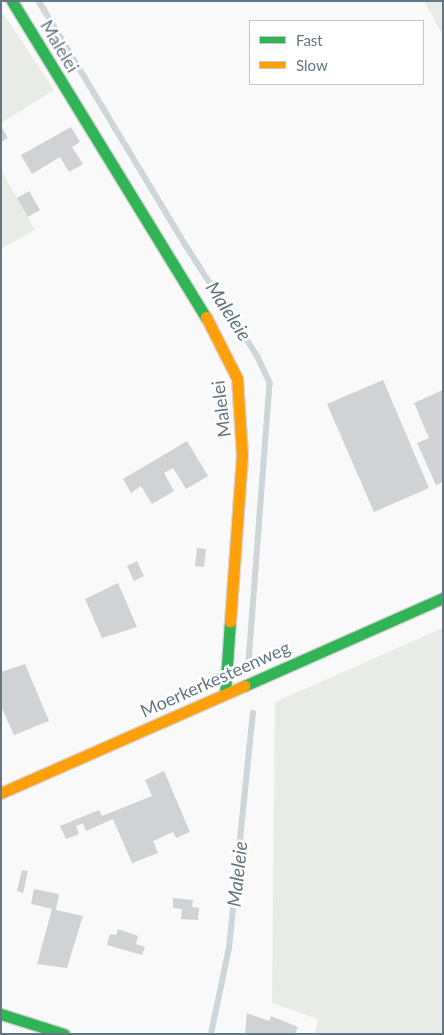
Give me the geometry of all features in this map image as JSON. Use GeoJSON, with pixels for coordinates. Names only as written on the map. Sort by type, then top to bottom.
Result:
{"type":"FeatureCollection","features":[{"type":"Feature","properties":{"kind":"street","name":"Malelei"},"geometry":{"type":"LineString","coordinates":[[12,1],[205,316],[237,378],[242,454],[225,693]]}},
{"type":"Feature","properties":{"kind":"street","name":"Moerkerkesteenweg"},"geometry":{"type":"LineString","coordinates":[[1,793],[443,598]]}},
{"type":"Feature","properties":{"kind":"street"},"geometry":{"type":"LineString","coordinates":[[1,1014],[64,1034]]}},
{"type":"Feature","properties":{"kind":"shaded area"},"geometry":{"type":"Polygon","coordinates":[[[424,1],[443,1],[443,35],[424,1]]]}},
{"type":"Feature","properties":{"kind":"shaded area"},"geometry":{"type":"Polygon","coordinates":[[[1,10],[54,90],[1,123],[1,10]]]}},
{"type":"Feature","properties":{"kind":"shaded area"},"geometry":{"type":"Polygon","coordinates":[[[1,170],[35,230],[1,249],[1,170]]]}},
{"type":"Feature","properties":{"kind":"shaded area"},"geometry":{"type":"Polygon","coordinates":[[[443,628],[443,1034],[315,1034],[318,1019],[272,1003],[275,702],[443,628]]]}},
{"type":"Feature","properties":{"kind":"building"},"geometry":{"type":"Polygon","coordinates":[[[1,126],[8,138],[1,142],[1,126]]]}},
{"type":"Feature","properties":{"kind":"building"},"geometry":{"type":"Polygon","coordinates":[[[71,127],[80,142],[72,147],[83,164],[69,172],[60,157],[32,174],[21,155],[71,127]]]}},
{"type":"Feature","properties":{"kind":"building"},"geometry":{"type":"Polygon","coordinates":[[[29,191],[40,210],[28,217],[17,198],[29,191]]]}},
{"type":"Feature","properties":{"kind":"building"},"geometry":{"type":"Polygon","coordinates":[[[383,380],[429,488],[374,512],[327,404],[383,380]]]}},
{"type":"Feature","properties":{"kind":"building"},"geometry":{"type":"Polygon","coordinates":[[[443,390],[443,482],[436,485],[417,443],[429,438],[414,403],[443,390]]]}},
{"type":"Feature","properties":{"kind":"building"},"geometry":{"type":"Polygon","coordinates":[[[187,441],[208,476],[186,489],[173,468],[164,473],[174,491],[152,504],[141,486],[131,493],[123,479],[187,441]]]}},
{"type":"Feature","properties":{"kind":"building"},"geometry":{"type":"Polygon","coordinates":[[[197,548],[206,549],[204,567],[195,566],[197,548]]]}},
{"type":"Feature","properties":{"kind":"building"},"geometry":{"type":"Polygon","coordinates":[[[137,561],[144,576],[134,581],[127,566],[137,561]]]}},
{"type":"Feature","properties":{"kind":"building"},"geometry":{"type":"Polygon","coordinates":[[[118,583],[137,627],[102,638],[85,599],[118,583]]]}},
{"type":"Feature","properties":{"kind":"building"},"geometry":{"type":"Polygon","coordinates":[[[25,664],[49,721],[14,735],[1,706],[1,672],[25,664]]]}},
{"type":"Feature","properties":{"kind":"building"},"geometry":{"type":"Polygon","coordinates":[[[164,771],[190,832],[176,838],[173,832],[153,841],[158,853],[132,863],[113,819],[86,831],[83,823],[76,826],[79,834],[66,839],[60,826],[99,810],[102,816],[152,796],[145,780],[164,771]]]}},
{"type":"Feature","properties":{"kind":"building"},"geometry":{"type":"Polygon","coordinates":[[[22,870],[28,871],[23,893],[17,891],[22,870]]]}},
{"type":"Feature","properties":{"kind":"building"},"geometry":{"type":"Polygon","coordinates":[[[34,889],[59,894],[56,910],[83,916],[67,968],[37,964],[52,909],[31,904],[34,889]]]}},
{"type":"Feature","properties":{"kind":"building"},"geometry":{"type":"Polygon","coordinates":[[[173,898],[193,900],[192,907],[199,908],[198,920],[181,919],[182,909],[173,908],[173,898]]]}},
{"type":"Feature","properties":{"kind":"building"},"geometry":{"type":"Polygon","coordinates":[[[118,929],[138,936],[136,944],[145,947],[142,955],[107,945],[110,934],[116,935],[118,929]]]}},
{"type":"Feature","properties":{"kind":"building"},"geometry":{"type":"Polygon","coordinates":[[[247,1013],[269,1021],[271,1016],[298,1027],[295,1034],[245,1034],[247,1013]]]}},
{"type":"Feature","properties":{"kind":"waterway","name":"Maleleie"},"geometry":{"type":"LineString","coordinates":[[39,1],[185,244],[258,357],[270,383],[249,663]]}},
{"type":"Feature","properties":{"kind":"waterway","name":"Maleleie"},"geometry":{"type":"LineString","coordinates":[[211,1034],[229,948],[253,713]]}},
{"type":"Feature","properties":{"kind":"traffic: fast"},"geometry":{"type":"LineString","coordinates":[[12,1],[206,317]]}},
{"type":"Feature","properties":{"kind":"traffic: fast"},"geometry":{"type":"LineString","coordinates":[[244,686],[443,598]]}},
{"type":"Feature","properties":{"kind":"traffic: fast"},"geometry":{"type":"LineString","coordinates":[[225,693],[230,622]]}},
{"type":"Feature","properties":{"kind":"traffic: fast"},"geometry":{"type":"LineString","coordinates":[[1,1014],[64,1034]]}},
{"type":"Feature","properties":{"kind":"traffic: slow"},"geometry":{"type":"LineString","coordinates":[[206,317],[237,378],[242,455],[230,622]]}},
{"type":"Feature","properties":{"kind":"traffic: slow"},"geometry":{"type":"LineString","coordinates":[[1,793],[244,686]]}}]}
